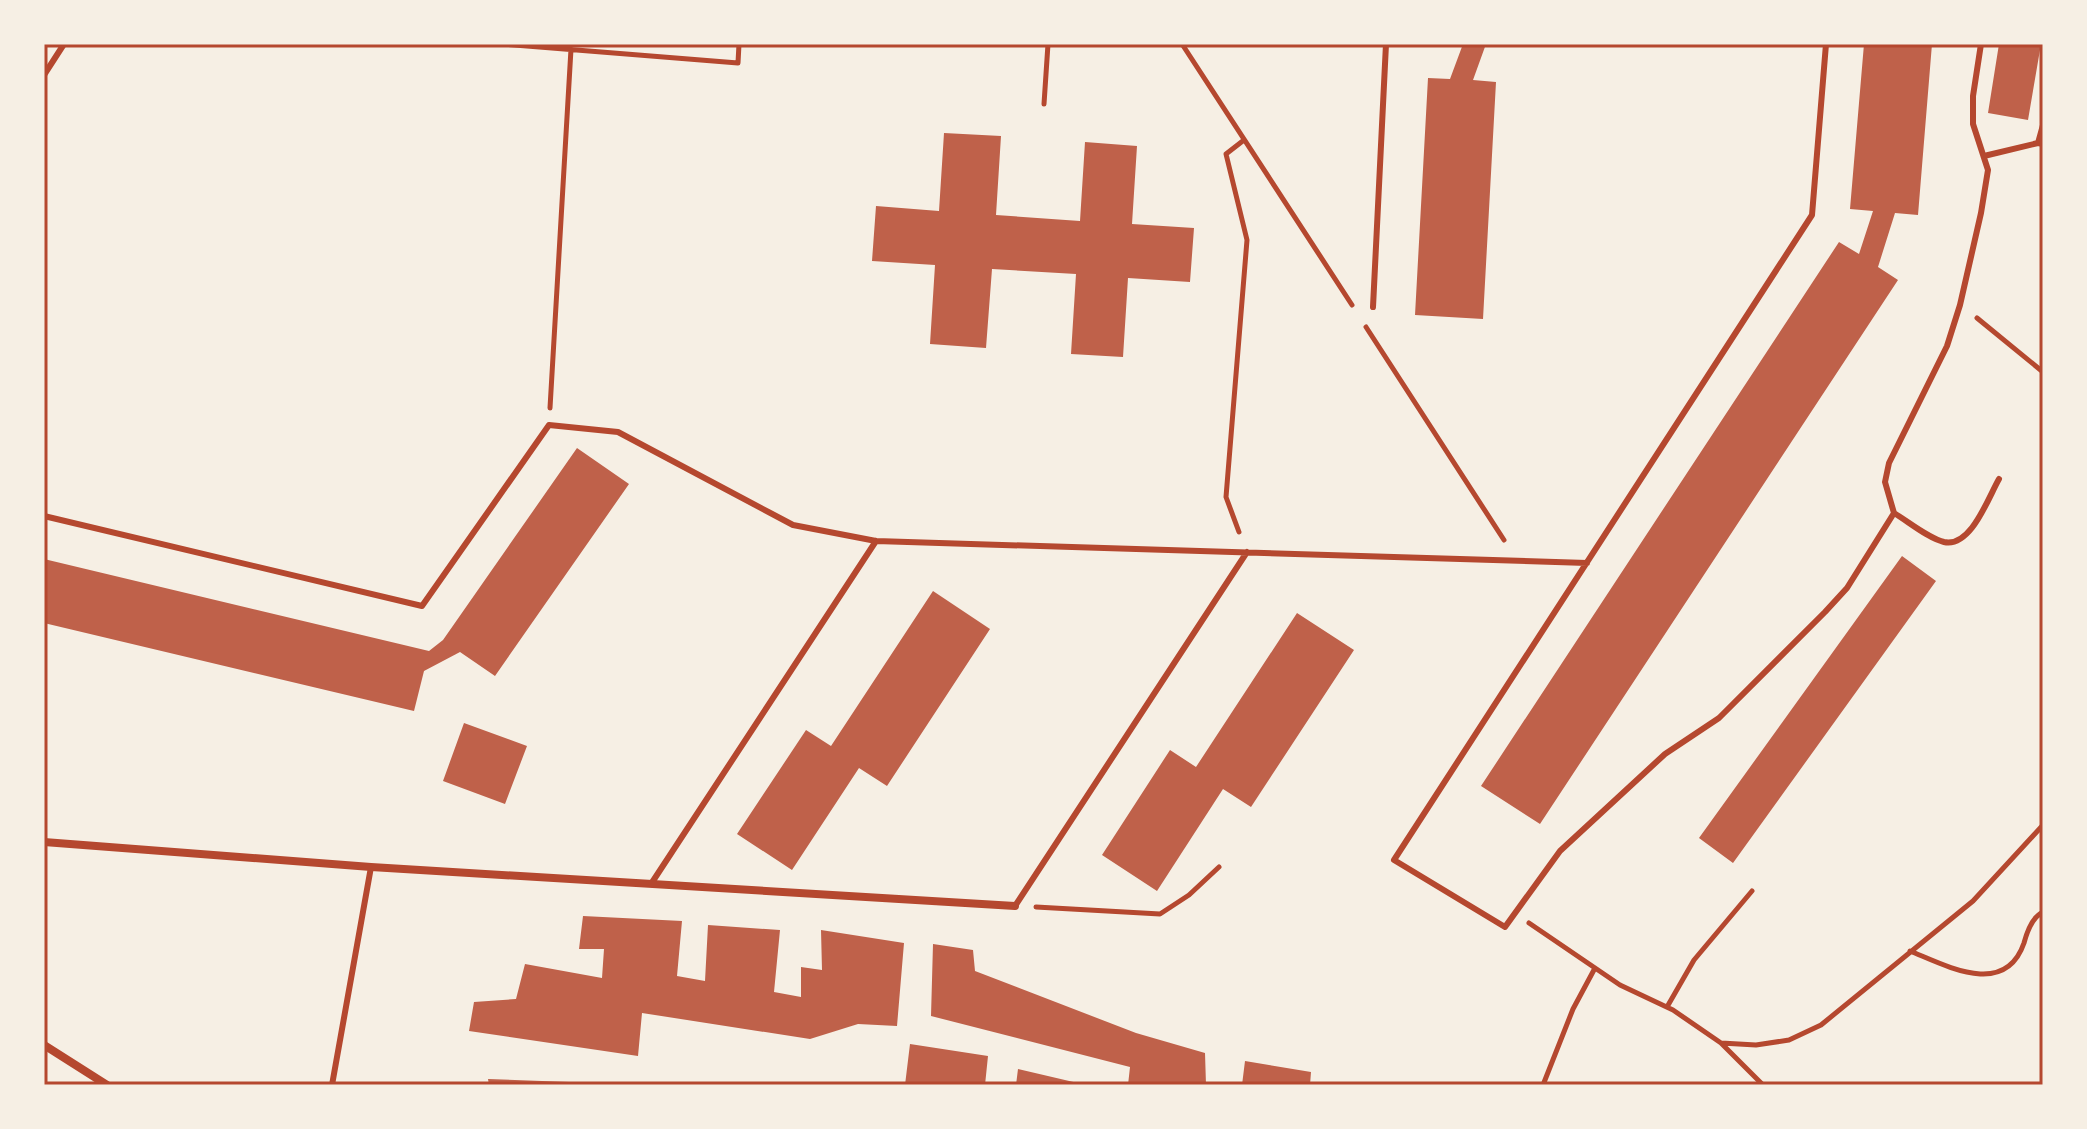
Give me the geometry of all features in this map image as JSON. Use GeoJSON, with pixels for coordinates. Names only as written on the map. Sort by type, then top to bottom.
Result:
{"type":"FeatureCollection","features":[{"type":"Feature","properties":{"kind":"street"},"geometry":{"type":"LineString","coordinates":[[44,842],[371,867],[1015,906]]}},
{"type":"Feature","properties":{"kind":"street"},"geometry":{"type":"LineString","coordinates":[[44,1045],[107,1085]]}},
{"type":"Feature","properties":{"kind":"lane"},"geometry":{"type":"LineString","coordinates":[[44,75],[64,44]]}},
{"type":"Feature","properties":{"kind":"lane"},"geometry":{"type":"LineString","coordinates":[[1373,307],[1386,44]]}},
{"type":"Feature","properties":{"kind":"lane"},"geometry":{"type":"LineString","coordinates":[[1826,44],[1812,215],[1394,860],[1505,927],[1560,851],[1665,754],[1719,718],[1825,612],[1847,588],[1894,513]]}},
{"type":"Feature","properties":{"kind":"lane"},"geometry":{"type":"LineString","coordinates":[[1981,44],[1973,96],[1973,124],[1988,170],[1960,305],[1947,346],[1889,463],[1885,482],[1894,513],[1942,542],[1956,543],[1968,535],[1999,479]]}},
{"type":"Feature","properties":{"kind":"lane"},"geometry":{"type":"LineString","coordinates":[[1984,156],[2040,143],[2043,125]]}},
{"type":"Feature","properties":{"kind":"lane"},"geometry":{"type":"LineString","coordinates":[[44,516],[422,606],[549,425],[618,432],[793,525],[876,541],[1587,563]]}},
{"type":"Feature","properties":{"kind":"lane"},"geometry":{"type":"LineString","coordinates":[[651,884],[876,541]]}},
{"type":"Feature","properties":{"kind":"lane"},"geometry":{"type":"LineString","coordinates":[[1015,906],[1247,552]]}},
{"type":"Feature","properties":{"kind":"lane"},"geometry":{"type":"LineString","coordinates":[[332,1085],[371,867]]}},
{"type":"Feature","properties":{"kind":"path"},"geometry":{"type":"LineString","coordinates":[[503,44],[738,63],[739,44]]}},
{"type":"Feature","properties":{"kind":"path"},"geometry":{"type":"LineString","coordinates":[[1044,104],[1048,44]]}},
{"type":"Feature","properties":{"kind":"path"},"geometry":{"type":"LineString","coordinates":[[549,425],[571,49]]}},
{"type":"Feature","properties":{"kind":"path"},"geometry":{"type":"LineString","coordinates":[[1244,140],[1226,154],[1247,240],[1226,497],[1247,552]]}},
{"type":"Feature","properties":{"kind":"path"},"geometry":{"type":"LineString","coordinates":[[1960,305],[2043,372]]}},
{"type":"Feature","properties":{"kind":"path"},"geometry":{"type":"LineString","coordinates":[[1721,1043],[1756,1045],[1789,1040],[1821,1025],[1973,901],[2043,825]]}},
{"type":"Feature","properties":{"kind":"path"},"geometry":{"type":"LineString","coordinates":[[1015,906],[1160,914],[1189,895],[1219,867]]}},
{"type":"Feature","properties":{"kind":"path"},"geometry":{"type":"LineString","coordinates":[[1667,1007],[1694,960],[1752,891]]}},
{"type":"Feature","properties":{"kind":"path"},"geometry":{"type":"LineString","coordinates":[[1910,951],[1965,974],[1997,974],[2019,957],[2037,915],[2043,912]]}},
{"type":"Feature","properties":{"kind":"path"},"geometry":{"type":"LineString","coordinates":[[1515,913],[1620,985],[1667,1007],[1721,1043],[1763,1085]]}},
{"type":"Feature","properties":{"kind":"path"},"geometry":{"type":"LineString","coordinates":[[1543,1085],[1573,1009],[1595,968]]}},
{"type":"Feature","properties":{"kind":"building"},"geometry":{"type":"Polygon","coordinates":[[[1463,44],[1486,44],[1473,80],[1496,82],[1483,319],[1415,315],[1428,78],[1450,79],[1463,44]]]}},
{"type":"Feature","properties":{"kind":"building"},"geometry":{"type":"Polygon","coordinates":[[[1864,44],[1932,44],[1918,215],[1895,213],[1878,267],[1898,280],[1540,824],[1481,786],[1839,242],[1859,254],[1873,211],[1850,209],[1864,44]]]}},
{"type":"Feature","properties":{"kind":"building"},"geometry":{"type":"Polygon","coordinates":[[[1999,44],[2041,44],[2028,120],[1988,113],[1999,44]]]}},
{"type":"Feature","properties":{"kind":"building"},"geometry":{"type":"Polygon","coordinates":[[[944,133],[1001,136],[996,215],[1080,221],[1085,142],[1137,146],[1132,224],[1194,228],[1190,282],[1128,278],[1123,357],[1071,354],[1076,274],[992,269],[986,348],[930,344],[935,265],[872,261],[876,206],[939,211],[944,133]]]}},
{"type":"Feature","properties":{"kind":"building"},"geometry":{"type":"Polygon","coordinates":[[[577,448],[629,484],[495,676],[460,652],[424,671],[414,711],[44,623],[44,559],[429,651],[443,640],[577,448]]]}},
{"type":"Feature","properties":{"kind":"building"},"geometry":{"type":"Polygon","coordinates":[[[1902,556],[1936,581],[1733,863],[1699,838],[1902,556]]]}},
{"type":"Feature","properties":{"kind":"building"},"geometry":{"type":"Polygon","coordinates":[[[933,591],[990,629],[887,786],[859,768],[792,870],[737,834],[806,730],[831,746],[933,591]]]}},
{"type":"Feature","properties":{"kind":"building"},"geometry":{"type":"Polygon","coordinates":[[[1297,613],[1354,650],[1251,807],[1223,789],[1157,891],[1102,855],[1170,750],[1196,767],[1297,613]]]}},
{"type":"Feature","properties":{"kind":"building"},"geometry":{"type":"Polygon","coordinates":[[[464,723],[527,746],[505,804],[443,781],[464,723]]]}},
{"type":"Feature","properties":{"kind":"building"},"geometry":{"type":"Polygon","coordinates":[[[583,916],[682,921],[677,976],[705,981],[708,925],[780,930],[774,992],[801,997],[801,967],[822,970],[821,930],[904,943],[897,1026],[858,1024],[810,1039],[642,1013],[638,1056],[469,1031],[474,1002],[516,999],[525,964],[602,978],[604,949],[579,949],[583,916]]]}},
{"type":"Feature","properties":{"kind":"building"},"geometry":{"type":"Polygon","coordinates":[[[933,944],[973,950],[975,971],[1136,1033],[1205,1053],[1206,1085],[1128,1085],[1130,1067],[931,1016],[933,944]]]}},
{"type":"Feature","properties":{"kind":"building"},"geometry":{"type":"Polygon","coordinates":[[[910,1044],[988,1056],[985,1085],[905,1085],[910,1044]]]}},
{"type":"Feature","properties":{"kind":"building"},"geometry":{"type":"Polygon","coordinates":[[[1245,1061],[1311,1072],[1310,1085],[1242,1085],[1245,1061]]]}},
{"type":"Feature","properties":{"kind":"building"},"geometry":{"type":"Polygon","coordinates":[[[1018,1069],[1082,1084],[1082,1085],[1016,1085],[1018,1069]]]}},
{"type":"Feature","properties":{"kind":"building"},"geometry":{"type":"Polygon","coordinates":[[[488,1079],[569,1082],[569,1085],[489,1085],[488,1079]]]}}]}
